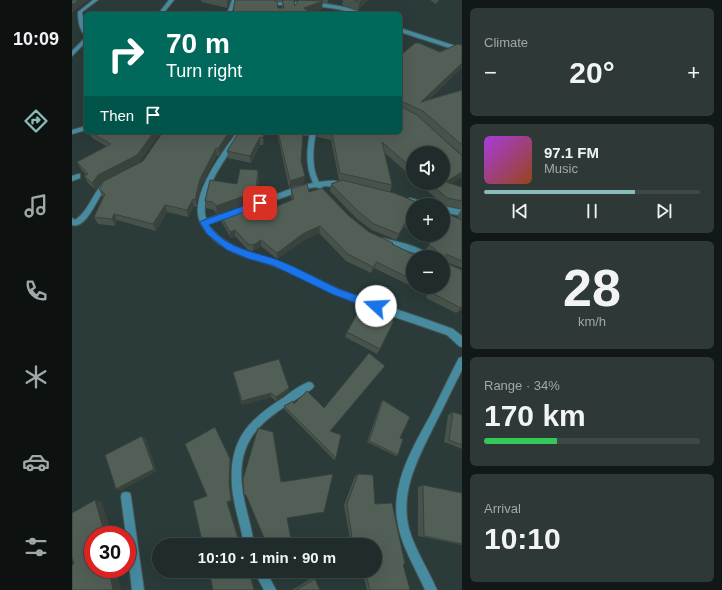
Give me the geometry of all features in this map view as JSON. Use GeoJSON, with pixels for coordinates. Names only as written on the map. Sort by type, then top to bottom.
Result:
{"type":"FeatureCollection","features":[{"type":"Feature","properties":{"kind":"street"},"geometry":{"type":"LineString","coordinates":[[84,29],[81,22],[80,12],[96,0]]}},
{"type":"Feature","properties":{"kind":"street"},"geometry":{"type":"LineString","coordinates":[[162,12],[172,0]]}},
{"type":"Feature","properties":{"kind":"street"},"geometry":{"type":"LineString","coordinates":[[230,12],[234,0]]}},
{"type":"Feature","properties":{"kind":"street"},"geometry":{"type":"LineString","coordinates":[[274,2],[280,9]]}},
{"type":"Feature","properties":{"kind":"street"},"geometry":{"type":"LineString","coordinates":[[274,2],[326,6],[354,12]]}},
{"type":"Feature","properties":{"kind":"street"},"geometry":{"type":"LineString","coordinates":[[402,31],[462,50]]}},
{"type":"Feature","properties":{"kind":"street"},"geometry":{"type":"LineString","coordinates":[[72,54],[84,41]]}},
{"type":"Feature","properties":{"kind":"street"},"geometry":{"type":"LineString","coordinates":[[72,132],[84,129]]}},
{"type":"Feature","properties":{"kind":"street"},"geometry":{"type":"LineString","coordinates":[[239,134],[207,187],[201,200],[200,213],[210,232],[230,248],[252,257],[276,263],[337,292],[450,332],[458,338],[462,344]]}},
{"type":"Feature","properties":{"kind":"street"},"geometry":{"type":"LineString","coordinates":[[313,134],[311,143],[311,173],[316,183],[327,193]]}},
{"type":"Feature","properties":{"kind":"street"},"geometry":{"type":"LineString","coordinates":[[72,221],[75,222],[81,220],[104,185],[113,180]]}},
{"type":"Feature","properties":{"kind":"street"},"geometry":{"type":"LineString","coordinates":[[249,207],[316,183],[334,182],[353,186]]}},
{"type":"Feature","properties":{"kind":"street"},"geometry":{"type":"LineString","coordinates":[[401,199],[406,200]]}},
{"type":"Feature","properties":{"kind":"street"},"geometry":{"type":"LineString","coordinates":[[450,210],[462,213]]}},
{"type":"Feature","properties":{"kind":"street"},"geometry":{"type":"LineString","coordinates":[[204,223],[234,213]]}},
{"type":"Feature","properties":{"kind":"street"},"geometry":{"type":"LineString","coordinates":[[377,238],[414,250]]}},
{"type":"Feature","properties":{"kind":"street"},"geometry":{"type":"LineString","coordinates":[[431,590],[408,542],[402,519],[402,502],[406,479],[415,453],[462,361]]}},
{"type":"Feature","properties":{"kind":"street"},"geometry":{"type":"LineString","coordinates":[[248,538],[247,528],[240,507],[236,482],[236,470],[242,443],[255,423],[309,386]]}},
{"type":"Feature","properties":{"kind":"street"},"geometry":{"type":"LineString","coordinates":[[126,497],[138,590]]}},
{"type":"Feature","properties":{"kind":"street"},"geometry":{"type":"LineString","coordinates":[[264,578],[270,590]]}},
{"type":"Feature","properties":{"kind":"building"},"geometry":{"type":"Polygon","coordinates":[[[72,0],[79,0],[72,5],[72,0]]]}},
{"type":"Feature","properties":{"kind":"building"},"geometry":{"type":"Polygon","coordinates":[[[235,0],[274,0],[277,2],[278,8],[284,8],[282,0],[294,0],[295,6],[299,0],[323,1],[304,8],[309,12],[233,12],[235,0]]]}},
{"type":"Feature","properties":{"kind":"building"},"geometry":{"type":"Polygon","coordinates":[[[191,11],[233,12],[190,12],[191,11]]]}},
{"type":"Feature","properties":{"kind":"building"},"geometry":{"type":"Polygon","coordinates":[[[415,43],[419,43],[440,52],[458,44],[462,45],[462,63],[421,102],[462,90],[462,145],[423,111],[402,101],[402,54],[415,43]]]}},
{"type":"Feature","properties":{"kind":"building"},"geometry":{"type":"Polygon","coordinates":[[[402,107],[417,115],[462,156],[462,172],[450,180],[450,146],[406,146],[406,163],[382,142],[392,185],[340,173],[332,134],[402,134],[402,107]]]}},
{"type":"Feature","properties":{"kind":"building"},"geometry":{"type":"Polygon","coordinates":[[[94,134],[153,134],[137,155],[98,175],[92,183],[84,176],[88,174],[77,162],[111,144],[94,134]]]}},
{"type":"Feature","properties":{"kind":"building"},"geometry":{"type":"Polygon","coordinates":[[[162,134],[228,134],[218,149],[216,148],[200,179],[195,200],[193,199],[187,210],[165,205],[153,224],[114,214],[112,219],[94,217],[105,194],[99,189],[104,181],[143,161],[162,134]]]}},
{"type":"Feature","properties":{"kind":"building"},"geometry":{"type":"Polygon","coordinates":[[[238,134],[264,134],[263,138],[260,137],[250,156],[227,151],[238,134]]]}},
{"type":"Feature","properties":{"kind":"building"},"geometry":{"type":"Polygon","coordinates":[[[278,134],[303,134],[301,161],[305,176],[290,181],[278,134]]]}},
{"type":"Feature","properties":{"kind":"building"},"geometry":{"type":"Polygon","coordinates":[[[240,169],[258,170],[256,192],[216,206],[213,202],[205,201],[210,180],[237,184],[240,169]]]}},
{"type":"Feature","properties":{"kind":"building"},"geometry":{"type":"Polygon","coordinates":[[[342,180],[394,193],[406,198],[406,222],[399,234],[374,224],[359,212],[331,184],[342,180]]]}},
{"type":"Feature","properties":{"kind":"building"},"geometry":{"type":"Polygon","coordinates":[[[450,183],[462,187],[462,201],[447,198],[438,190],[450,190],[450,183]]]}},
{"type":"Feature","properties":{"kind":"building"},"geometry":{"type":"Polygon","coordinates":[[[307,184],[309,192],[322,188],[349,216],[369,232],[406,251],[406,276],[377,262],[373,267],[348,254],[320,226],[304,233],[277,253],[261,240],[253,245],[248,244],[235,230],[230,232],[220,214],[262,200],[270,209],[294,199],[291,189],[307,184]]]}},
{"type":"Feature","properties":{"kind":"building"},"geometry":{"type":"Polygon","coordinates":[[[450,215],[462,220],[462,261],[450,256],[450,250],[436,250],[429,245],[431,242],[450,242],[450,215]]]}},
{"type":"Feature","properties":{"kind":"building"},"geometry":{"type":"Polygon","coordinates":[[[450,265],[462,270],[461,308],[434,294],[450,294],[450,265]]]}},
{"type":"Feature","properties":{"kind":"building"},"geometry":{"type":"Polygon","coordinates":[[[362,305],[394,321],[380,349],[347,332],[362,305]]]}},
{"type":"Feature","properties":{"kind":"building"},"geometry":{"type":"Polygon","coordinates":[[[369,353],[385,366],[330,431],[341,435],[336,458],[284,406],[293,401],[294,404],[307,391],[324,408],[369,353]]]}},
{"type":"Feature","properties":{"kind":"building"},"geometry":{"type":"Polygon","coordinates":[[[279,359],[289,388],[276,397],[271,393],[242,401],[233,372],[279,359]]]}},
{"type":"Feature","properties":{"kind":"building"},"geometry":{"type":"Polygon","coordinates":[[[383,400],[410,417],[400,438],[403,439],[398,455],[369,441],[383,400]]]}},
{"type":"Feature","properties":{"kind":"building"},"geometry":{"type":"Polygon","coordinates":[[[453,412],[462,415],[462,445],[449,440],[453,412]]]}},
{"type":"Feature","properties":{"kind":"building"},"geometry":{"type":"Polygon","coordinates":[[[215,427],[230,459],[229,483],[231,500],[227,502],[238,538],[201,538],[193,501],[207,496],[185,444],[215,427]]]}},
{"type":"Feature","properties":{"kind":"building"},"geometry":{"type":"Polygon","coordinates":[[[258,428],[273,432],[281,482],[333,474],[324,512],[287,518],[291,538],[264,538],[246,495],[244,495],[243,479],[258,428]]]}},
{"type":"Feature","properties":{"kind":"building"},"geometry":{"type":"Polygon","coordinates":[[[142,436],[154,469],[116,489],[105,455],[142,436]]]}},
{"type":"Feature","properties":{"kind":"building"},"geometry":{"type":"Polygon","coordinates":[[[358,474],[373,475],[375,504],[392,503],[405,564],[403,564],[410,590],[370,590],[367,578],[382,578],[382,538],[352,538],[347,504],[358,474]]]}},
{"type":"Feature","properties":{"kind":"building"},"geometry":{"type":"Polygon","coordinates":[[[423,485],[462,493],[462,544],[424,536],[423,485]]]}},
{"type":"Feature","properties":{"kind":"building"},"geometry":{"type":"Polygon","coordinates":[[[95,500],[103,526],[84,526],[84,578],[111,578],[113,590],[72,590],[72,565],[74,564],[72,557],[72,513],[95,500]]]}},
{"type":"Feature","properties":{"kind":"building"},"geometry":{"type":"Polygon","coordinates":[[[210,578],[251,578],[254,590],[213,590],[210,578]]]}},
{"type":"Feature","properties":{"kind":"building"},"geometry":{"type":"Polygon","coordinates":[[[315,579],[320,590],[296,590],[315,579]]]}},
{"type":"Feature","properties":{"kind":"route"},"geometry":{"type":"LineString","coordinates":[[260,203],[204,223],[210,232],[230,248],[252,257],[276,263],[337,292],[376,306]]}}]}
